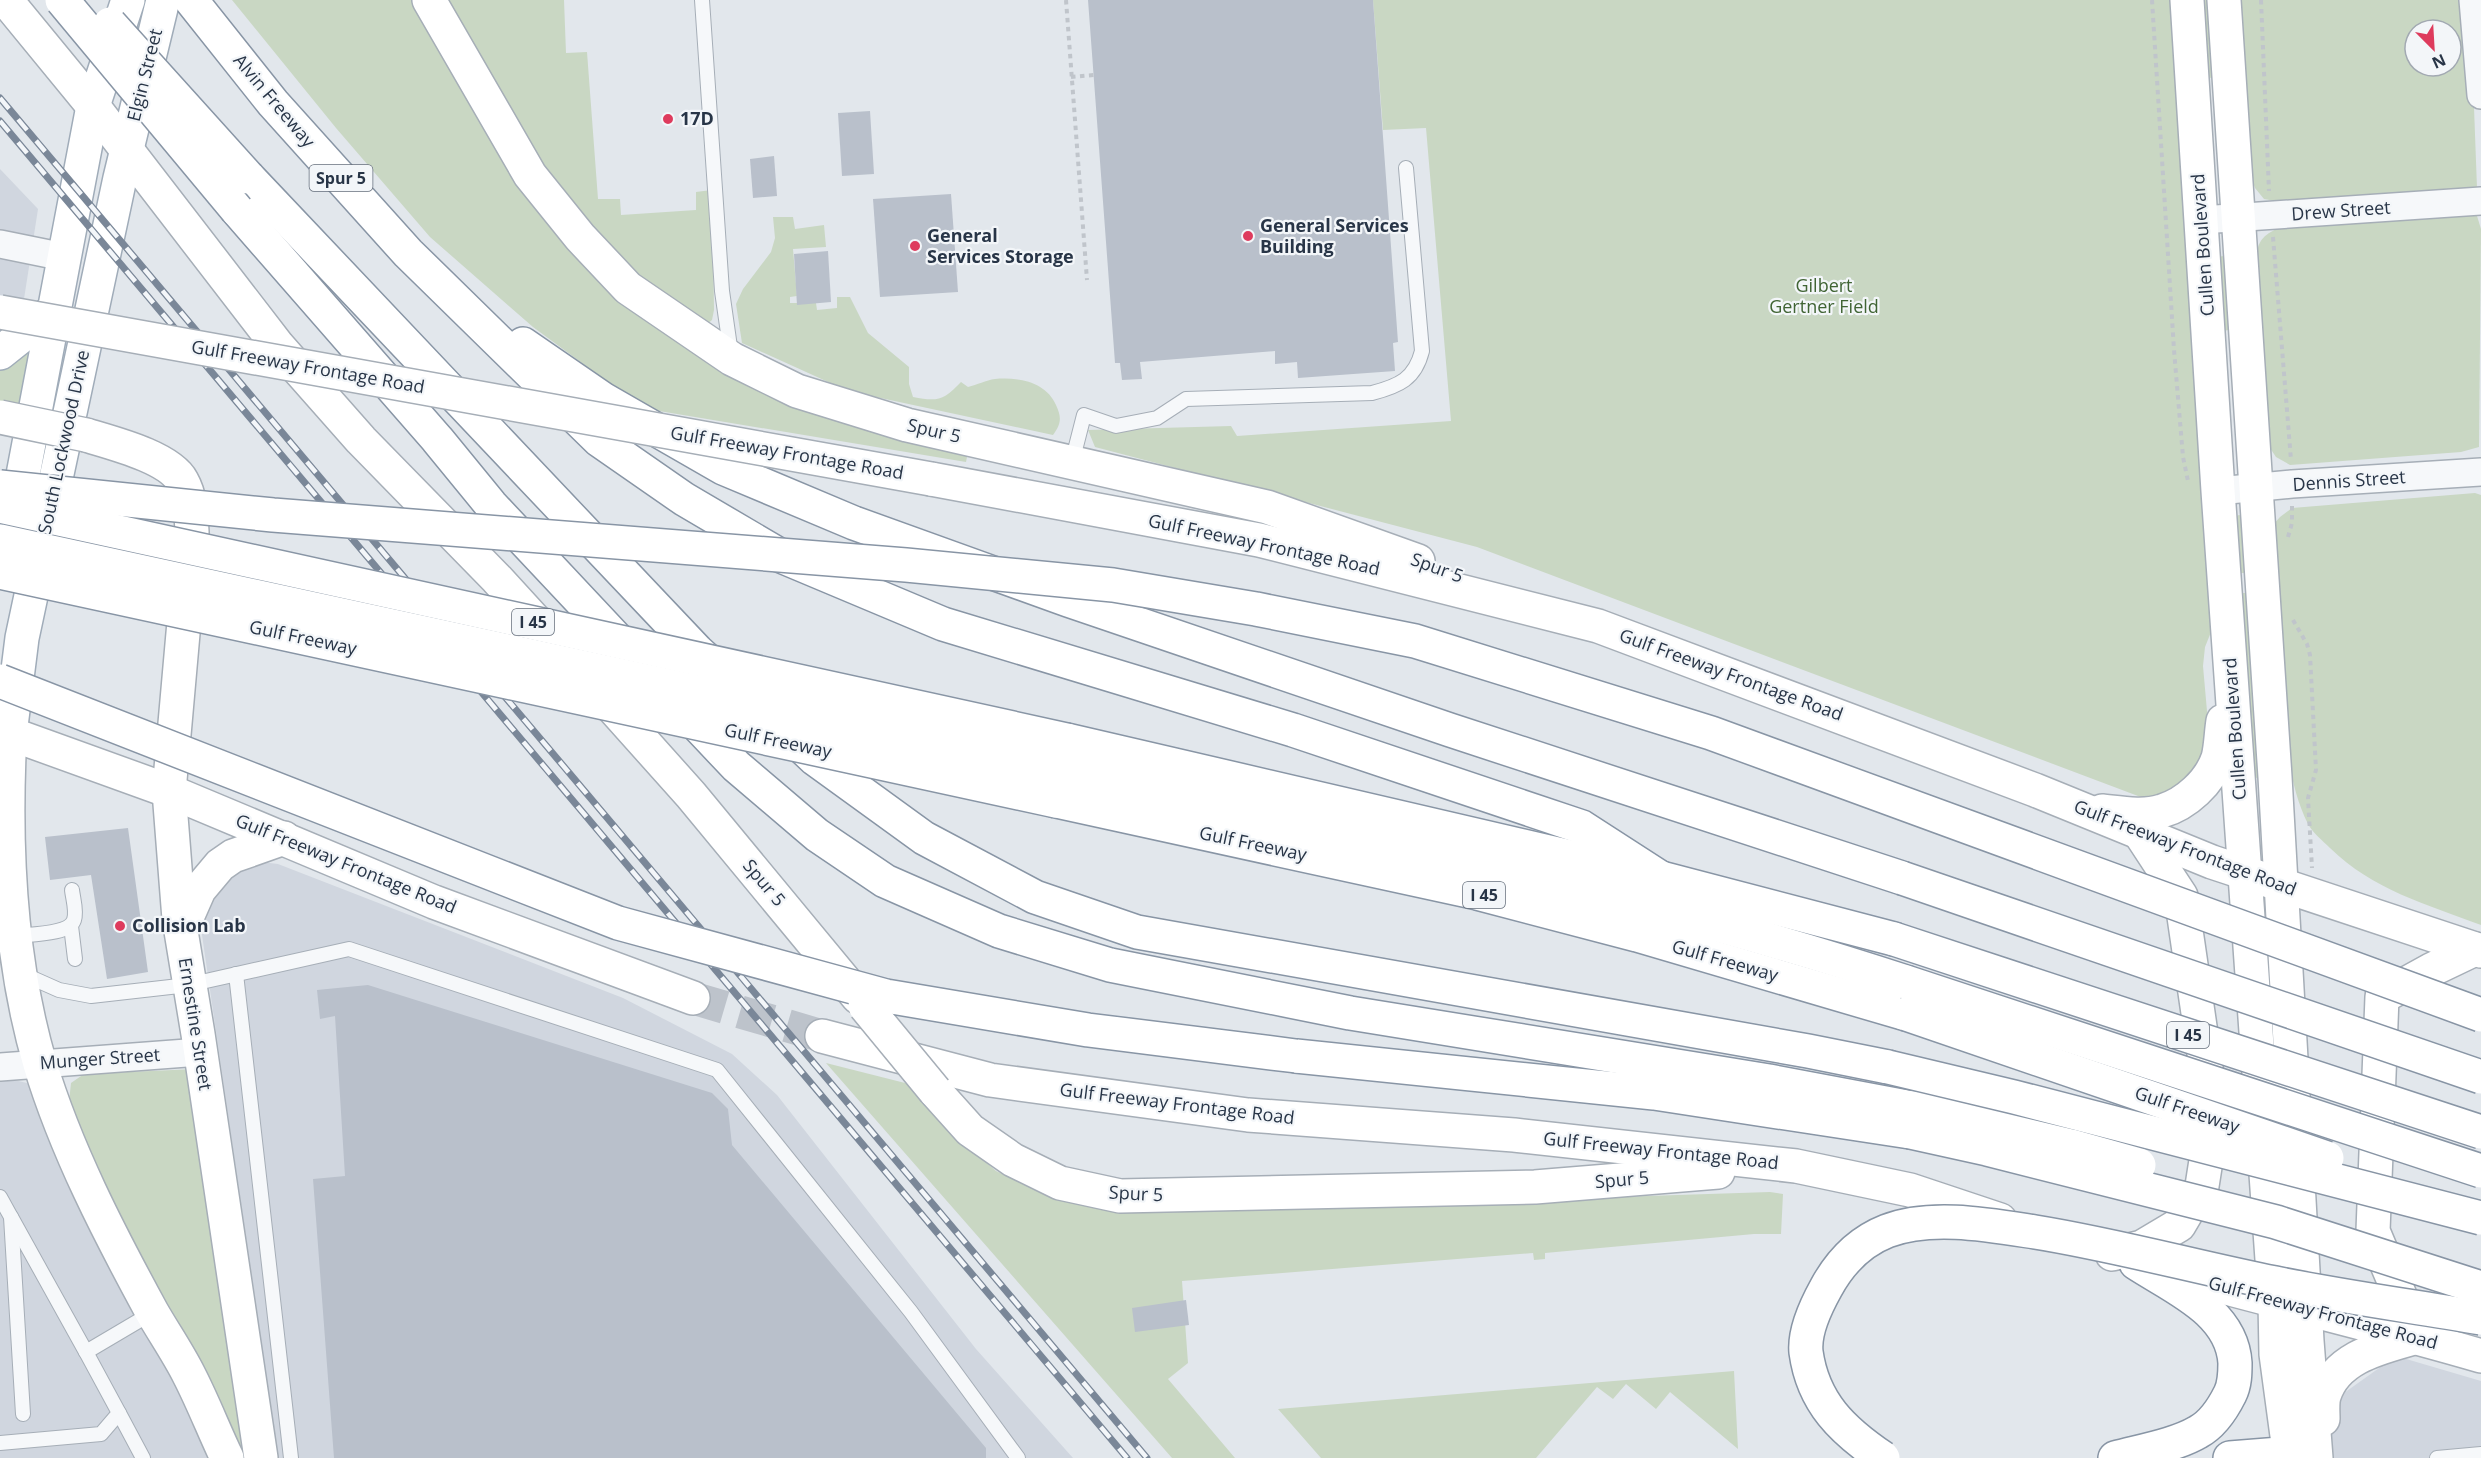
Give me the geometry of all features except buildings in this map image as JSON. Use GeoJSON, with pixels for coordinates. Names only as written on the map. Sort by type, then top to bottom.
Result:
{"type":"FeatureCollection","features":[{"type":"Feature","properties":{"kind":"main road","name":"Spur 5"},"geometry":{"type":"LineString","coordinates":[[6,0],[93,106],[278,346],[361,440],[497,579],[691,795],[935,1091],[970,1130],[1013,1160],[1060,1183],[1120,1196],[1535,1187],[1796,1166]]}},
{"type":"Feature","properties":{"kind":"main road"},"geometry":{"type":"LineString","coordinates":[[62,0],[237,210],[437,439],[490,505],[736,766],[817,835],[885,881],[999,931],[1110,965],[1350,1013],[1769,1081],[1911,1120],[1987,1149],[2276,1222],[2481,1288]]}},
{"type":"Feature","properties":{"kind":"main road"},"geometry":{"type":"LineString","coordinates":[[89,0],[248,177],[697,651],[815,759],[924,838],[1035,897],[1137,932],[1808,1051],[1888,1068],[2014,1097],[2481,1218]]}},
{"type":"Feature","properties":{"kind":"main road","name":"Elgin Street"},"geometry":{"type":"LineString","coordinates":[[93,106],[128,0]]}},
{"type":"Feature","properties":{"kind":"main road","name":"Elgin Street"},"geometry":{"type":"LineString","coordinates":[[126,151],[163,0]]}},
{"type":"Feature","properties":{"kind":"main road","name":"Alvin Freeway"},"geometry":{"type":"LineString","coordinates":[[191,0],[273,103],[408,253]]}},
{"type":"Feature","properties":{"kind":"main road","name":"Spur 5"},"geometry":{"type":"LineString","coordinates":[[429,0],[530,175],[580,237],[628,288],[732,359],[797,391],[907,425],[1267,507],[1598,626]]}},
{"type":"Feature","properties":{"kind":"main road","name":"Cullen Boulevard"},"geometry":{"type":"LineString","coordinates":[[2187,0],[2201,220],[2204,491],[2229,651],[2244,873],[2290,1305]]}},
{"type":"Feature","properties":{"kind":"main road","name":"Cullen Boulevard"},"geometry":{"type":"LineString","coordinates":[[2224,0],[2281,886],[2290,1305],[2276,1354],[2300,1457]]}},
{"type":"Feature","properties":{"kind":"main road","name":"South Lockwood Drive"},"geometry":{"type":"LineString","coordinates":[[0,580],[20,496],[93,106]]}},
{"type":"Feature","properties":{"kind":"main road","name":"South Lockwood Drive"},"geometry":{"type":"LineString","coordinates":[[40,1063],[20,972],[15,936],[7,838],[5,732],[22,638],[126,151]]}},
{"type":"Feature","properties":{"kind":"main road"},"geometry":{"type":"LineString","coordinates":[[408,253],[599,440],[684,499],[781,556],[943,624],[1293,730],[1582,827],[1661,878]]}},
{"type":"Feature","properties":{"kind":"main road"},"geometry":{"type":"LineString","coordinates":[[408,253],[521,343],[603,399],[723,468],[854,524],[1068,600],[1439,726],[1902,878],[2481,1077]]}},
{"type":"Feature","properties":{"kind":"main road"},"geometry":{"type":"LineString","coordinates":[[0,354],[54,310]]}},
{"type":"Feature","properties":{"kind":"main road","name":"Gulf Freeway Frontage Road"},"geometry":{"type":"LineString","coordinates":[[0,312],[1259,540],[1598,626],[1714,668],[2244,873],[2478,950]]}},
{"type":"Feature","properties":{"kind":"main road","name":"Ernestine Street"},"geometry":{"type":"LineString","coordinates":[[0,417],[86,435],[156,459],[181,479],[190,501],[192,532],[169,791],[178,919],[261,1458]]}},
{"type":"Feature","properties":{"kind":"main road"},"geometry":{"type":"LineString","coordinates":[[0,487],[273,515],[906,565],[1113,585],[1256,609],[1415,640],[1711,733],[2481,1016]]}},
{"type":"Feature","properties":{"kind":"main road","name":"I 45"},"geometry":{"type":"LineString","coordinates":[[0,506],[1067,740],[1661,878],[1894,939],[2481,1132]]}},
{"type":"Feature","properties":{"kind":"main road","name":"Gulf Freeway"},"geometry":{"type":"LineString","coordinates":[[0,541],[1061,787],[1637,935],[1906,1014],[2481,1210]]}},
{"type":"Feature","properties":{"kind":"main road","name":"Gulf Freeway"},"geometry":{"type":"LineString","coordinates":[[0,572],[1061,787],[1455,856],[1675,912],[1906,982],[2481,1171]]}},
{"type":"Feature","properties":{"kind":"main road"},"geometry":{"type":"LineString","coordinates":[[2083,810],[2140,814],[2162,811],[2184,800],[2201,785],[2218,758],[2229,651]]}},
{"type":"Feature","properties":{"kind":"main road"},"geometry":{"type":"LineString","coordinates":[[0,681],[618,923],[886,996],[1088,1030],[1296,1056],[1911,1120]]}},
{"type":"Feature","properties":{"kind":"main road","name":"Gulf Freeway Frontage Road"},"geometry":{"type":"LineString","coordinates":[[5,732],[169,791],[284,837],[434,902],[693,998]]}},
{"type":"Feature","properties":{"kind":"main road"},"geometry":{"type":"LineString","coordinates":[[2115,1458],[2199,1432],[2224,1407],[2233,1389],[2235,1373],[2234,1357],[2221,1323],[2204,1307],[2122,1259],[2179,1225],[2202,1186],[2213,1116],[2181,896],[2141,835]]}},
{"type":"Feature","properties":{"kind":"main road"},"geometry":{"type":"LineString","coordinates":[[178,919],[188,915],[199,890],[220,865],[233,856],[284,837]]}},
{"type":"Feature","properties":{"kind":"main road"},"geometry":{"type":"LineString","coordinates":[[2322,1458],[2324,1397],[2332,1379],[2349,1362],[2378,1349],[2417,1337],[2373,1232],[2382,997],[2431,970],[2478,950]]}},
{"type":"Feature","properties":{"kind":"main road","name":"Gulf Freeway Frontage Road"},"geometry":{"type":"LineString","coordinates":[[822,1036],[990,1080],[1248,1115],[1514,1135],[1796,1166],[1910,1190],[2122,1259],[2481,1356]]}},
{"type":"Feature","properties":{"kind":"main road"},"geometry":{"type":"LineString","coordinates":[[40,1063],[70,1144],[103,1219],[189,1375],[226,1458]]}},
{"type":"Feature","properties":{"kind":"main road"},"geometry":{"type":"LineString","coordinates":[[1883,1458],[1851,1436],[1816,1393],[1806,1350],[1813,1311],[1836,1270],[1861,1244],[1889,1230],[1933,1222],[1977,1222],[2098,1242],[2275,1283],[2481,1318]]}},
{"type":"Feature","properties":{"kind":"main road"},"geometry":{"type":"LineString","coordinates":[[2230,1458],[2300,1457]]}},
{"type":"Feature","properties":{"kind":"street"},"geometry":{"type":"LineString","coordinates":[[2473,0],[2481,95]]}},
{"type":"Feature","properties":{"kind":"street","name":"Drew Street"},"geometry":{"type":"LineString","coordinates":[[2201,220],[2481,201]]}},
{"type":"Feature","properties":{"kind":"street"},"geometry":{"type":"LineString","coordinates":[[0,244],[64,257]]}},
{"type":"Feature","properties":{"kind":"street","name":"Dennis Street"},"geometry":{"type":"LineString","coordinates":[[2204,491],[2481,472]]}},
{"type":"Feature","properties":{"kind":"street","name":"Munger Street"},"geometry":{"type":"LineString","coordinates":[[0,1067],[200,1052]]}},
{"type":"Feature","properties":{"kind":"lane"},"geometry":{"type":"LineString","coordinates":[[702,0],[722,291],[732,359]]}},
{"type":"Feature","properties":{"kind":"lane"},"geometry":{"type":"LineString","coordinates":[[1072,462],[1084,415],[1116,426],[1157,418],[1186,399],[1372,393],[1393,387],[1409,377],[1418,366],[1422,351],[1406,168]]}},
{"type":"Feature","properties":{"kind":"lane"},"geometry":{"type":"LineString","coordinates":[[72,890],[75,917],[71,926],[75,959]]}},
{"type":"Feature","properties":{"kind":"lane"},"geometry":{"type":"LineString","coordinates":[[15,936],[62,931],[71,926]]}},
{"type":"Feature","properties":{"kind":"lane"},"geometry":{"type":"LineString","coordinates":[[20,972],[59,990],[91,996],[188,985],[349,949],[717,1070],[911,1312],[1018,1458]]}},
{"type":"Feature","properties":{"kind":"lane"},"geometry":{"type":"LineString","coordinates":[[236,974],[291,1458]]}},
{"type":"Feature","properties":{"kind":"lane"},"geometry":{"type":"LineString","coordinates":[[0,1197],[143,1458]]}},
{"type":"Feature","properties":{"kind":"lane"},"geometry":{"type":"LineString","coordinates":[[10,1217],[22,1414]]}},
{"type":"Feature","properties":{"kind":"lane"},"geometry":{"type":"LineString","coordinates":[[86,1352],[153,1313]]}},
{"type":"Feature","properties":{"kind":"lane"},"geometry":{"type":"LineString","coordinates":[[0,1443],[101,1434],[119,1413]]}},
{"type":"Feature","properties":{"kind":"lane"},"geometry":{"type":"LineString","coordinates":[[2437,1458],[2481,1454]]}},
{"type":"Feature","properties":{"kind":"path"},"geometry":{"type":"LineString","coordinates":[[1066,0],[1087,280]]}},
{"type":"Feature","properties":{"kind":"path"},"geometry":{"type":"LineString","coordinates":[[2152,0],[2183,457],[2204,491]]}},
{"type":"Feature","properties":{"kind":"path"},"geometry":{"type":"LineString","coordinates":[[2261,0],[2269,194]]}},
{"type":"Feature","properties":{"kind":"path"},"geometry":{"type":"LineString","coordinates":[[1071,77],[1094,75]]}},
{"type":"Feature","properties":{"kind":"path"},"geometry":{"type":"LineString","coordinates":[[2272,234],[2291,458]]}},
{"type":"Feature","properties":{"kind":"path"},"geometry":{"type":"LineString","coordinates":[[2286,544],[2292,523],[2292,508]]}},
{"type":"Feature","properties":{"kind":"path"},"geometry":{"type":"LineString","coordinates":[[2288,612],[2307,644],[2310,655],[2316,770],[2308,798],[2311,842]]}},
{"type":"Feature","properties":{"kind":"shaded area"},"geometry":{"type":"Polygon","coordinates":[[[0,169],[38,209],[24,299],[0,295],[0,169]]]}},
{"type":"Feature","properties":{"kind":"shaded area"},"geometry":{"type":"Polygon","coordinates":[[[253,861],[278,864],[623,998],[732,1054],[777,1095],[976,1349],[1073,1458],[274,1458],[253,1286],[201,928],[210,893],[227,875],[253,861]]]}},
{"type":"Feature","properties":{"kind":"shaded area"},"geometry":{"type":"Polygon","coordinates":[[[14,1080],[27,1083],[41,1102],[78,1204],[215,1458],[0,1458],[0,1081],[14,1080]]]}},
{"type":"Feature","properties":{"kind":"shaded area"},"geometry":{"type":"Polygon","coordinates":[[[2396,1356],[2481,1381],[2481,1458],[2333,1458],[2330,1403],[2396,1356]]]}},
{"type":"Feature","properties":{"kind":"green space"},"geometry":{"type":"Polygon","coordinates":[[[232,0],[414,0],[533,206],[570,250],[644,315],[968,452],[966,462],[653,410],[605,380],[533,327],[430,237],[336,128],[232,0]]]}},
{"type":"Feature","properties":{"kind":"green space"},"geometry":{"type":"Polygon","coordinates":[[[443,0],[564,0],[566,53],[587,52],[598,199],[620,199],[621,215],[696,210],[696,192],[719,189],[713,238],[714,310],[712,320],[706,325],[659,293],[616,256],[565,197],[501,100],[443,0]]]}},
{"type":"Feature","properties":{"kind":"green space","name":"Gilbert Gertner Field"},"geometry":{"type":"Polygon","coordinates":[[[1373,0],[2174,0],[2217,617],[2205,647],[2203,666],[2210,745],[2207,772],[2154,802],[1477,547],[1095,447],[1088,430],[1231,426],[1237,436],[1451,421],[1426,128],[1383,130],[1373,0]]]}},
{"type":"Feature","properties":{"kind":"green space"},"geometry":{"type":"Polygon","coordinates":[[[2198,0],[2214,0],[2220,77],[2208,78],[2198,0]]]}},
{"type":"Feature","properties":{"kind":"green space"},"geometry":{"type":"Polygon","coordinates":[[[2237,0],[2470,0],[2477,188],[2287,203],[2264,199],[2255,188],[2250,174],[2237,0]]]}},
{"type":"Feature","properties":{"kind":"green space"},"geometry":{"type":"Polygon","coordinates":[[[2460,212],[2477,216],[2481,229],[2479,447],[2461,452],[2290,465],[2276,457],[2268,445],[2256,257],[2258,246],[2263,238],[2281,227],[2460,212]]]}},
{"type":"Feature","properties":{"kind":"green space"},"geometry":{"type":"Polygon","coordinates":[[[773,217],[793,217],[795,229],[824,225],[826,247],[793,249],[797,296],[790,297],[790,303],[816,303],[817,310],[837,308],[837,297],[850,297],[868,333],[909,367],[909,384],[913,397],[940,398],[950,393],[961,382],[968,387],[995,379],[1022,380],[1039,386],[1051,397],[1060,417],[1058,428],[1053,435],[848,391],[742,343],[736,304],[743,289],[771,252],[775,238],[773,217]]]}},
{"type":"Feature","properties":{"kind":"green space"},"geometry":{"type":"Polygon","coordinates":[[[2230,255],[2232,329],[2224,331],[2217,257],[2230,255]]]}},
{"type":"Feature","properties":{"kind":"green space"},"geometry":{"type":"Polygon","coordinates":[[[30,347],[20,405],[0,401],[0,367],[30,347]]]}},
{"type":"Feature","properties":{"kind":"green space"},"geometry":{"type":"Polygon","coordinates":[[[2475,493],[2481,495],[2481,925],[2401,894],[2364,875],[2330,848],[2308,824],[2296,793],[2289,762],[2272,526],[2292,508],[2475,493]]]}},
{"type":"Feature","properties":{"kind":"green space"},"geometry":{"type":"Polygon","coordinates":[[[2239,515],[2245,517],[2249,573],[2239,573],[2234,517],[2239,515]]]}},
{"type":"Feature","properties":{"kind":"green space"},"geometry":{"type":"Polygon","coordinates":[[[2240,593],[2250,593],[2265,777],[2255,778],[2240,593]]]}},
{"type":"Feature","properties":{"kind":"green space"},"geometry":{"type":"Polygon","coordinates":[[[826,1063],[909,1084],[949,1130],[996,1171],[1057,1200],[1121,1213],[1770,1192],[1783,1194],[1781,1234],[1754,1234],[1545,1253],[1545,1259],[1534,1260],[1533,1253],[1182,1281],[1188,1363],[1168,1379],[1235,1458],[1172,1458],[826,1063]]]}},
{"type":"Feature","properties":{"kind":"green space"},"geometry":{"type":"Polygon","coordinates":[[[195,1069],[248,1458],[243,1458],[214,1391],[185,1334],[128,1237],[69,1102],[71,1083],[84,1074],[195,1069]]]}},
{"type":"Feature","properties":{"kind":"green space"},"geometry":{"type":"Polygon","coordinates":[[[1734,1371],[1738,1449],[1670,1392],[1656,1409],[1626,1384],[1613,1399],[1597,1387],[1536,1458],[1321,1458],[1278,1409],[1734,1371]]]}},
{"type":"Feature","properties":{"kind":"tunnel"},"geometry":{"type":"LineString","coordinates":[[693,998],[822,1036]]}},
{"type":"Feature","properties":{"kind":"railway"},"geometry":{"type":"LineString","coordinates":[[0,98],[1147,1458]]}},
{"type":"Feature","properties":{"kind":"railway"},"geometry":{"type":"LineString","coordinates":[[0,121],[1127,1458]]}},
{"type":"Feature","properties":{"kind":"place","name":"17D"},"geometry":{"type":"Point","coordinates":[668,119]}},
{"type":"Feature","properties":{"kind":"place","name":"General Services Building"},"geometry":{"type":"Point","coordinates":[1248,236]}},
{"type":"Feature","properties":{"kind":"place","name":"General Services Storage"},"geometry":{"type":"Point","coordinates":[915,246]}},
{"type":"Feature","properties":{"kind":"place","name":"Collision Lab"},"geometry":{"type":"Point","coordinates":[120,926]}}]}
